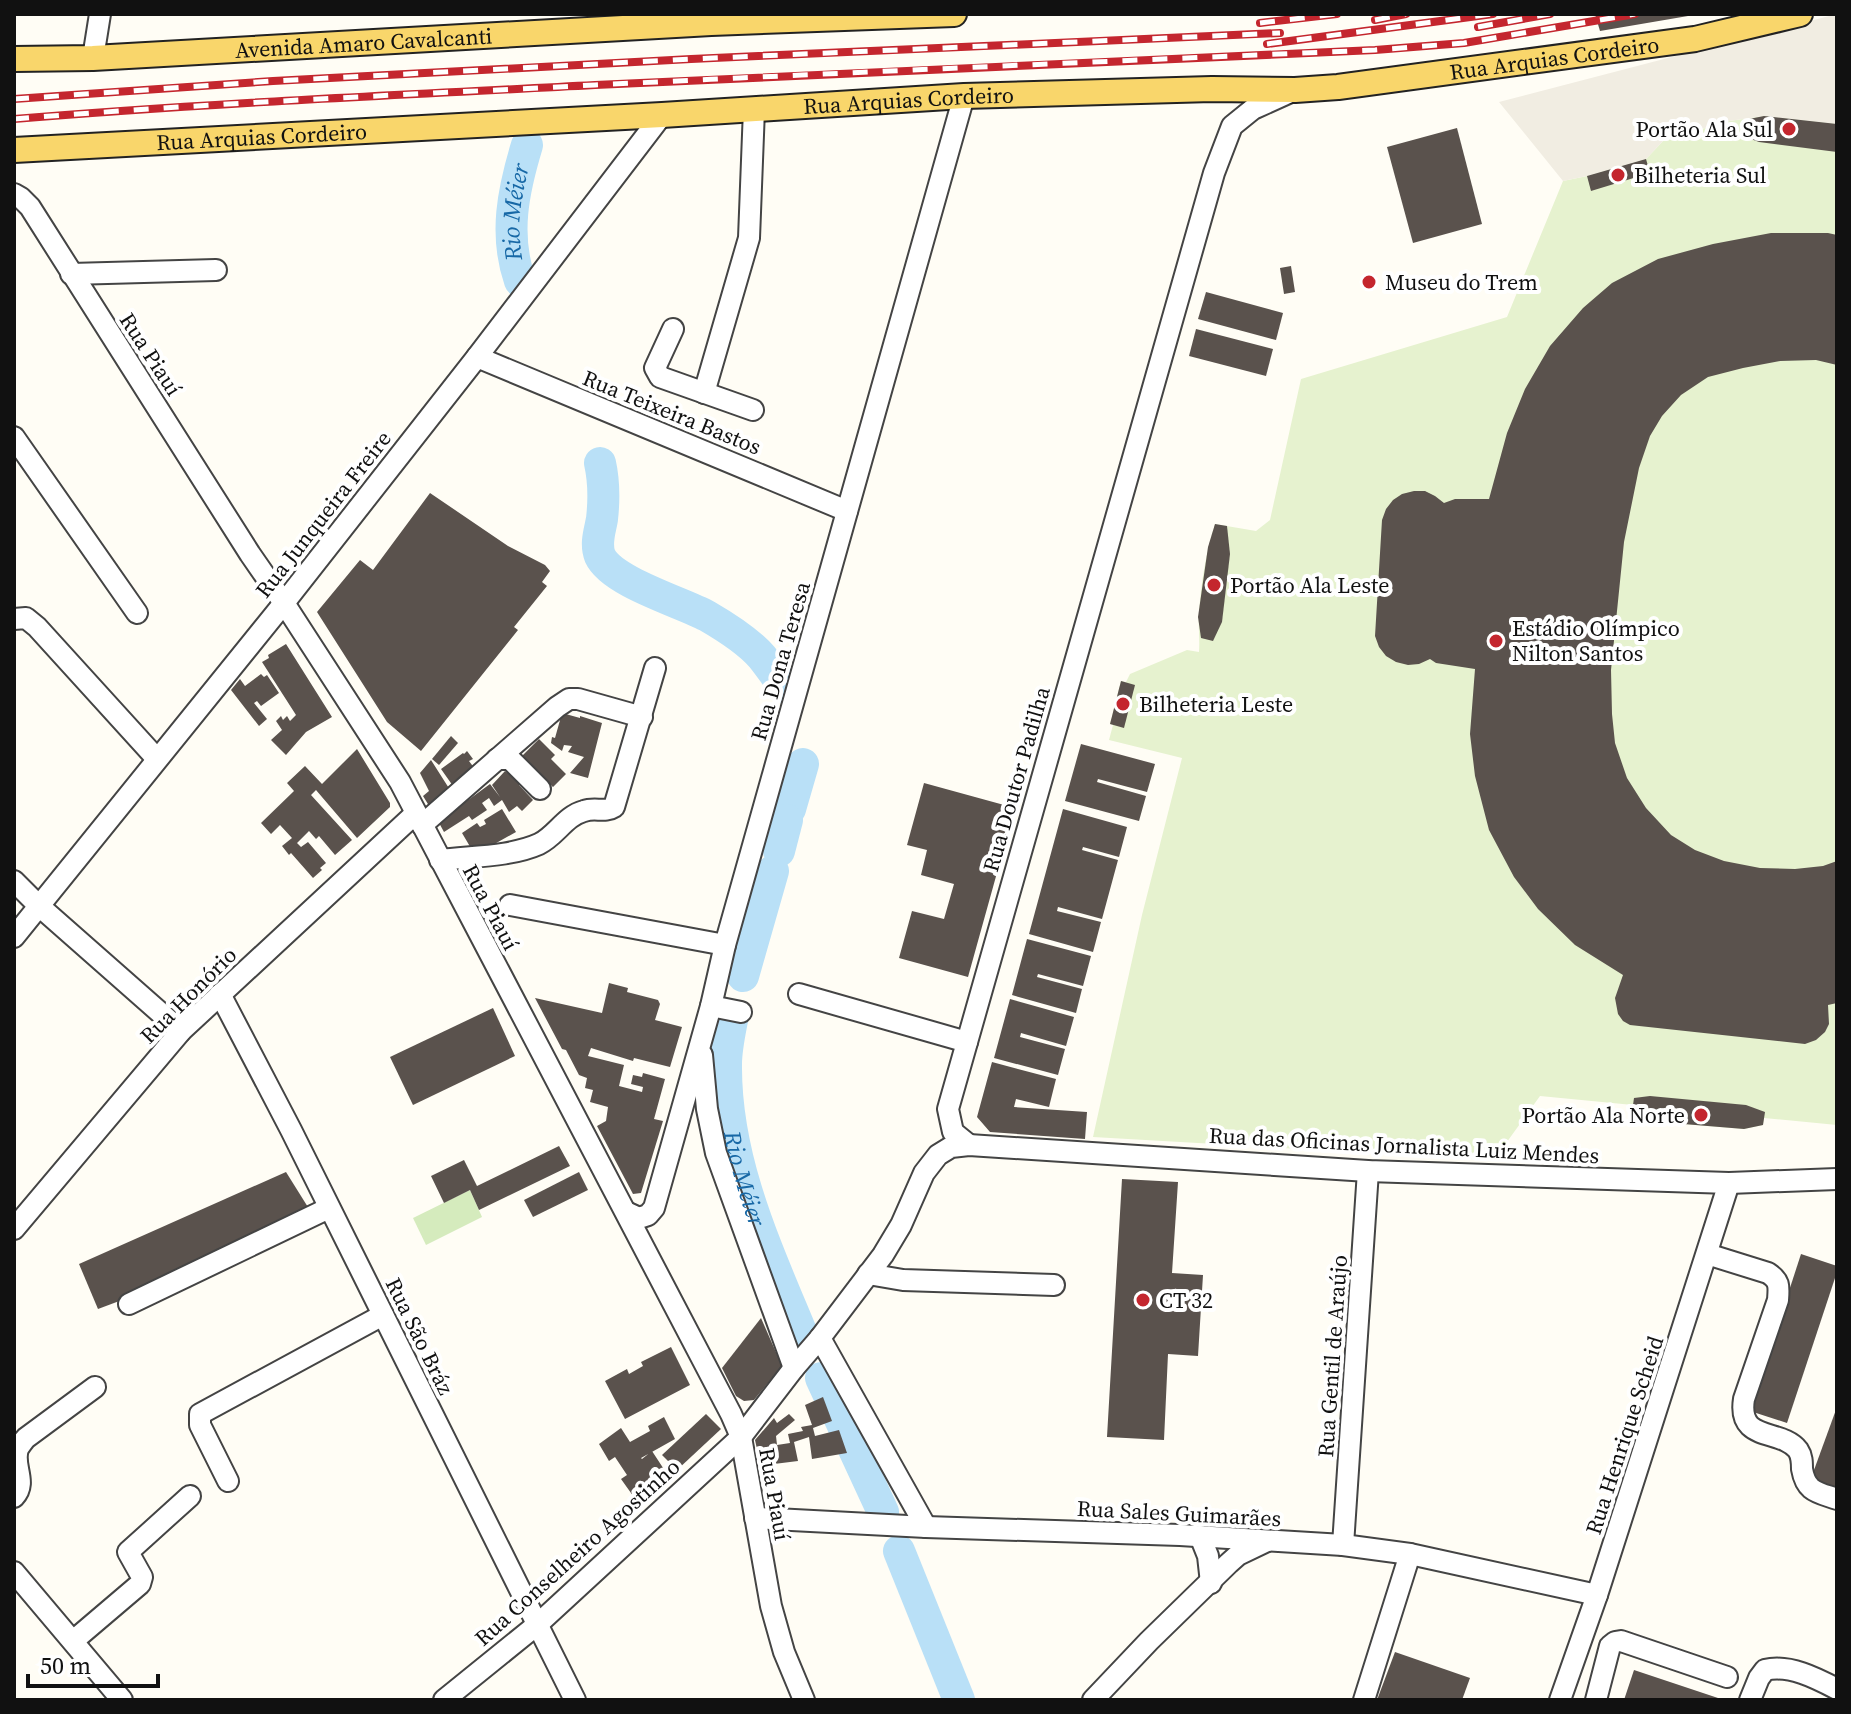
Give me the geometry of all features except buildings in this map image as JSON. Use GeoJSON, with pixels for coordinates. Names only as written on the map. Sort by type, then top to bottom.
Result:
{"type":"FeatureCollection","features":[{"type":"Feature","properties":{"kind":"main road","name":"Avenida Amaro Cavalcanti"},"geometry":{"type":"LineString","coordinates":[[14,59],[93,58],[712,18],[954,14]]}},
{"type":"Feature","properties":{"kind":"main road","name":"Rua Arquias Cordeiro"},"geometry":{"type":"LineString","coordinates":[[18,154],[964,96],[1197,89],[1295,90],[1377,82],[1695,39],[1800,14]]}},
{"type":"Feature","properties":{"kind":"street"},"geometry":{"type":"LineString","coordinates":[[93,58],[100,14]]}},
{"type":"Feature","properties":{"kind":"street","name":"Rua Doutor Padilha"},"geometry":{"type":"LineString","coordinates":[[969,1145],[953,1132],[948,1109],[1214,173],[1232,126],[1253,109],[1295,90]]}},
{"type":"Feature","properties":{"kind":"street","name":"Rua Dona Teresa"},"geometry":{"type":"LineString","coordinates":[[626,1212],[639,1218],[648,1215],[654,1208],[700,1044],[726,1009],[725,945],[964,96]]}},
{"type":"Feature","properties":{"kind":"street"},"geometry":{"type":"LineString","coordinates":[[704,393],[749,238],[754,109]]}},
{"type":"Feature","properties":{"kind":"street","name":"Rua Junqueira Freire"},"geometry":{"type":"LineString","coordinates":[[14,937],[284,603],[662,115]]}},
{"type":"Feature","properties":{"kind":"street","name":"Rua Piauí"},"geometry":{"type":"LineString","coordinates":[[14,194],[30,207],[250,554],[393,770],[626,1212],[741,1437],[771,1606],[784,1652],[804,1700]]}},
{"type":"Feature","properties":{"kind":"street"},"geometry":{"type":"LineString","coordinates":[[71,274],[216,270]]}},
{"type":"Feature","properties":{"kind":"street"},"geometry":{"type":"LineString","coordinates":[[673,329],[655,368],[660,377],[753,410]]}},
{"type":"Feature","properties":{"kind":"street","name":"Rua Teixeira Bastos"},"geometry":{"type":"LineString","coordinates":[[477,357],[847,511]]}},
{"type":"Feature","properties":{"kind":"street"},"geometry":{"type":"LineString","coordinates":[[14,437],[137,613]]}},
{"type":"Feature","properties":{"kind":"street"},"geometry":{"type":"LineString","coordinates":[[14,619],[26,618],[37,627],[157,759]]}},
{"type":"Feature","properties":{"kind":"street"},"geometry":{"type":"LineString","coordinates":[[440,860],[518,851],[542,843],[571,817],[586,810],[609,810],[614,807],[655,668]]}},
{"type":"Feature","properties":{"kind":"street","name":"Rua Honório"},"geometry":{"type":"LineString","coordinates":[[14,1229],[181,1031],[419,819],[569,699],[642,717]]}},
{"type":"Feature","properties":{"kind":"street"},"geometry":{"type":"LineString","coordinates":[[497,759],[510,759],[540,789]]}},
{"type":"Feature","properties":{"kind":"street"},"geometry":{"type":"LineString","coordinates":[[14,881],[181,1031]]}},
{"type":"Feature","properties":{"kind":"street"},"geometry":{"type":"LineString","coordinates":[[510,905],[725,945]]}},
{"type":"Feature","properties":{"kind":"street","name":"Rua São Bráz"},"geometry":{"type":"LineString","coordinates":[[220,994],[575,1700]]}},
{"type":"Feature","properties":{"kind":"street"},"geometry":{"type":"LineString","coordinates":[[799,994],[967,1042]]}},
{"type":"Feature","properties":{"kind":"street"},"geometry":{"type":"LineString","coordinates":[[700,1044],[707,1109],[716,1153],[794,1368]]}},
{"type":"Feature","properties":{"kind":"street"},"geometry":{"type":"LineString","coordinates":[[741,1437],[883,1255],[901,1225],[924,1173],[938,1155],[951,1147],[969,1145]]}},
{"type":"Feature","properties":{"kind":"street","name":"Rua das Oficinas Jornalista Luiz Mendes"},"geometry":{"type":"LineString","coordinates":[[969,1145],[1368,1171],[1729,1183],[1837,1179]]}},
{"type":"Feature","properties":{"kind":"street","name":"Rua Gentil de Araújo"},"geometry":{"type":"LineString","coordinates":[[1343,1545],[1368,1171]]}},
{"type":"Feature","properties":{"kind":"street","name":"Rua Henrique Scheid"},"geometry":{"type":"LineString","coordinates":[[1560,1700],[1597,1595],[1729,1183]]}},
{"type":"Feature","properties":{"kind":"street"},"geometry":{"type":"LineString","coordinates":[[129,1304],[329,1208]]}},
{"type":"Feature","properties":{"kind":"street"},"geometry":{"type":"LineString","coordinates":[[1707,1254],[1776,1278],[1778,1300],[1744,1399],[1745,1418],[1753,1429],[1791,1444],[1801,1457],[1805,1482],[1810,1489],[1837,1499]]}},
{"type":"Feature","properties":{"kind":"street"},"geometry":{"type":"LineString","coordinates":[[868,1274],[903,1280],[1054,1285]]}},
{"type":"Feature","properties":{"kind":"street"},"geometry":{"type":"LineString","coordinates":[[228,1481],[200,1425],[200,1414],[383,1315]]}},
{"type":"Feature","properties":{"kind":"street"},"geometry":{"type":"LineString","coordinates":[[820,1338],[926,1527]]}},
{"type":"Feature","properties":{"kind":"street"},"geometry":{"type":"LineString","coordinates":[[14,1497],[20,1485],[19,1448],[26,1438],[95,1387]]}},
{"type":"Feature","properties":{"kind":"street","name":"Rua Conselheiro Agostinho"},"geometry":{"type":"LineString","coordinates":[[444,1700],[538,1624],[741,1437]]}},
{"type":"Feature","properties":{"kind":"street"},"geometry":{"type":"LineString","coordinates":[[73,1641],[140,1584],[142,1577],[128,1552],[190,1496]]}},
{"type":"Feature","properties":{"kind":"street","name":"Rua Sales Guimarães"},"geometry":{"type":"LineString","coordinates":[[755,1518],[1200,1536],[1343,1545],[1410,1554],[1597,1595]]}},
{"type":"Feature","properties":{"kind":"street"},"geometry":{"type":"LineString","coordinates":[[1200,1536],[1208,1556],[1211,1583]]}},
{"type":"Feature","properties":{"kind":"street"},"geometry":{"type":"LineString","coordinates":[[1093,1700],[1238,1555],[1267,1541]]}},
{"type":"Feature","properties":{"kind":"street"},"geometry":{"type":"LineString","coordinates":[[1364,1700],[1410,1554]]}},
{"type":"Feature","properties":{"kind":"street"},"geometry":{"type":"LineString","coordinates":[[14,1572],[122,1700]]}},
{"type":"Feature","properties":{"kind":"street"},"geometry":{"type":"LineString","coordinates":[[1596,1700],[1610,1646],[1615,1642],[1621,1641],[1727,1677]]}},
{"type":"Feature","properties":{"kind":"street"},"geometry":{"type":"LineString","coordinates":[[1750,1700],[1765,1670],[1777,1667],[1837,1689]]}},
{"type":"Feature","properties":{"kind":"green space"},"geometry":{"type":"Polygon","coordinates":[[[1764,116],[1837,124],[1837,1125],[1764,1118],[1763,1125],[1744,1129],[1647,1121],[1633,1105],[1540,1096],[1504,1146],[1494,1146],[1491,1160],[1093,1137],[1142,915],[1182,758],[1109,740],[1121,681],[1126,682],[1130,674],[1187,650],[1199,652],[1201,590],[1215,524],[1256,531],[1270,520],[1301,379],[1507,317],[1563,181],[1646,159],[1664,140],[1729,121],[1764,116]]]}},
{"type":"Feature","properties":{"kind":"green space"},"geometry":{"type":"Polygon","coordinates":[[[470,1190],[482,1217],[426,1245],[413,1218],[470,1190]]]}},
{"type":"Feature","properties":{"kind":"shaded area"},"geometry":{"type":"Polygon","coordinates":[[[1837,14],[1837,124],[1764,116],[1729,121],[1664,140],[1646,159],[1563,181],[1499,102],[1837,14]]]}},
{"type":"Feature","properties":{"kind":"waterway","name":"Rio Méier"},"geometry":{"type":"LineString","coordinates":[[520,281],[511,230],[518,179],[527,145]]}},
{"type":"Feature","properties":{"kind":"waterway","name":"Rio Méier"},"geometry":{"type":"LineString","coordinates":[[600,463],[603,498],[598,546],[600,556],[607,565],[632,583],[707,616],[729,630],[756,651],[784,687]]}},
{"type":"Feature","properties":{"kind":"waterway","name":"Rio Méier"},"geometry":{"type":"LineString","coordinates":[[790,809],[803,764]]}},
{"type":"Feature","properties":{"kind":"waterway","name":"Rio Méier"},"geometry":{"type":"LineString","coordinates":[[779,851],[787,820]]}},
{"type":"Feature","properties":{"kind":"waterway","name":"Rio Méier"},"geometry":{"type":"LineString","coordinates":[[743,976],[773,871]]}},
{"type":"Feature","properties":{"kind":"waterway","name":"Rio Méier"},"geometry":{"type":"LineString","coordinates":[[733,1015],[726,1064],[732,1134],[750,1202],[802,1334]]}},
{"type":"Feature","properties":{"kind":"waterway","name":"Rio Méier"},"geometry":{"type":"LineString","coordinates":[[821,1378],[883,1512]]}},
{"type":"Feature","properties":{"kind":"waterway","name":"Rio Méier"},"geometry":{"type":"LineString","coordinates":[[899,1551],[959,1700]]}},
{"type":"Feature","properties":{"kind":"railway"},"geometry":{"type":"LineString","coordinates":[[1260,23],[1337,14]]}},
{"type":"Feature","properties":{"kind":"railway"},"geometry":{"type":"LineString","coordinates":[[1375,20],[1406,14]]}},
{"type":"Feature","properties":{"kind":"railway"},"geometry":{"type":"LineString","coordinates":[[1267,44],[1493,14]]}},
{"type":"Feature","properties":{"kind":"railway"},"geometry":{"type":"LineString","coordinates":[[1478,27],[1550,14]]}},
{"type":"Feature","properties":{"kind":"railway"},"geometry":{"type":"LineString","coordinates":[[14,119],[377,96],[1375,50],[1464,43],[1635,14]]}},
{"type":"Feature","properties":{"kind":"railway"},"geometry":{"type":"LineString","coordinates":[[14,99],[273,81],[691,59],[1280,33]]}},
{"type":"Feature","properties":{"kind":"place","name":"Portão Ala Sul"},"geometry":{"type":"Point","coordinates":[1789,129]}},
{"type":"Feature","properties":{"kind":"place","name":"Bilheteria Sul"},"geometry":{"type":"Point","coordinates":[1618,175]}},
{"type":"Feature","properties":{"kind":"place","name":"Museu do Trem"},"geometry":{"type":"Point","coordinates":[1369,282]}},
{"type":"Feature","properties":{"kind":"place","name":"Portão Ala Leste"},"geometry":{"type":"Point","coordinates":[1214,585]}},
{"type":"Feature","properties":{"kind":"place","name":"Estádio Olímpico Nilton Santos"},"geometry":{"type":"Point","coordinates":[1496,641]}},
{"type":"Feature","properties":{"kind":"place","name":"Bilheteria Leste"},"geometry":{"type":"Point","coordinates":[1123,704]}},
{"type":"Feature","properties":{"kind":"place","name":"Portão Ala Norte"},"geometry":{"type":"Point","coordinates":[1701,1115]}},
{"type":"Feature","properties":{"kind":"place","name":"CT 32"},"geometry":{"type":"Point","coordinates":[1143,1300]}}]}
